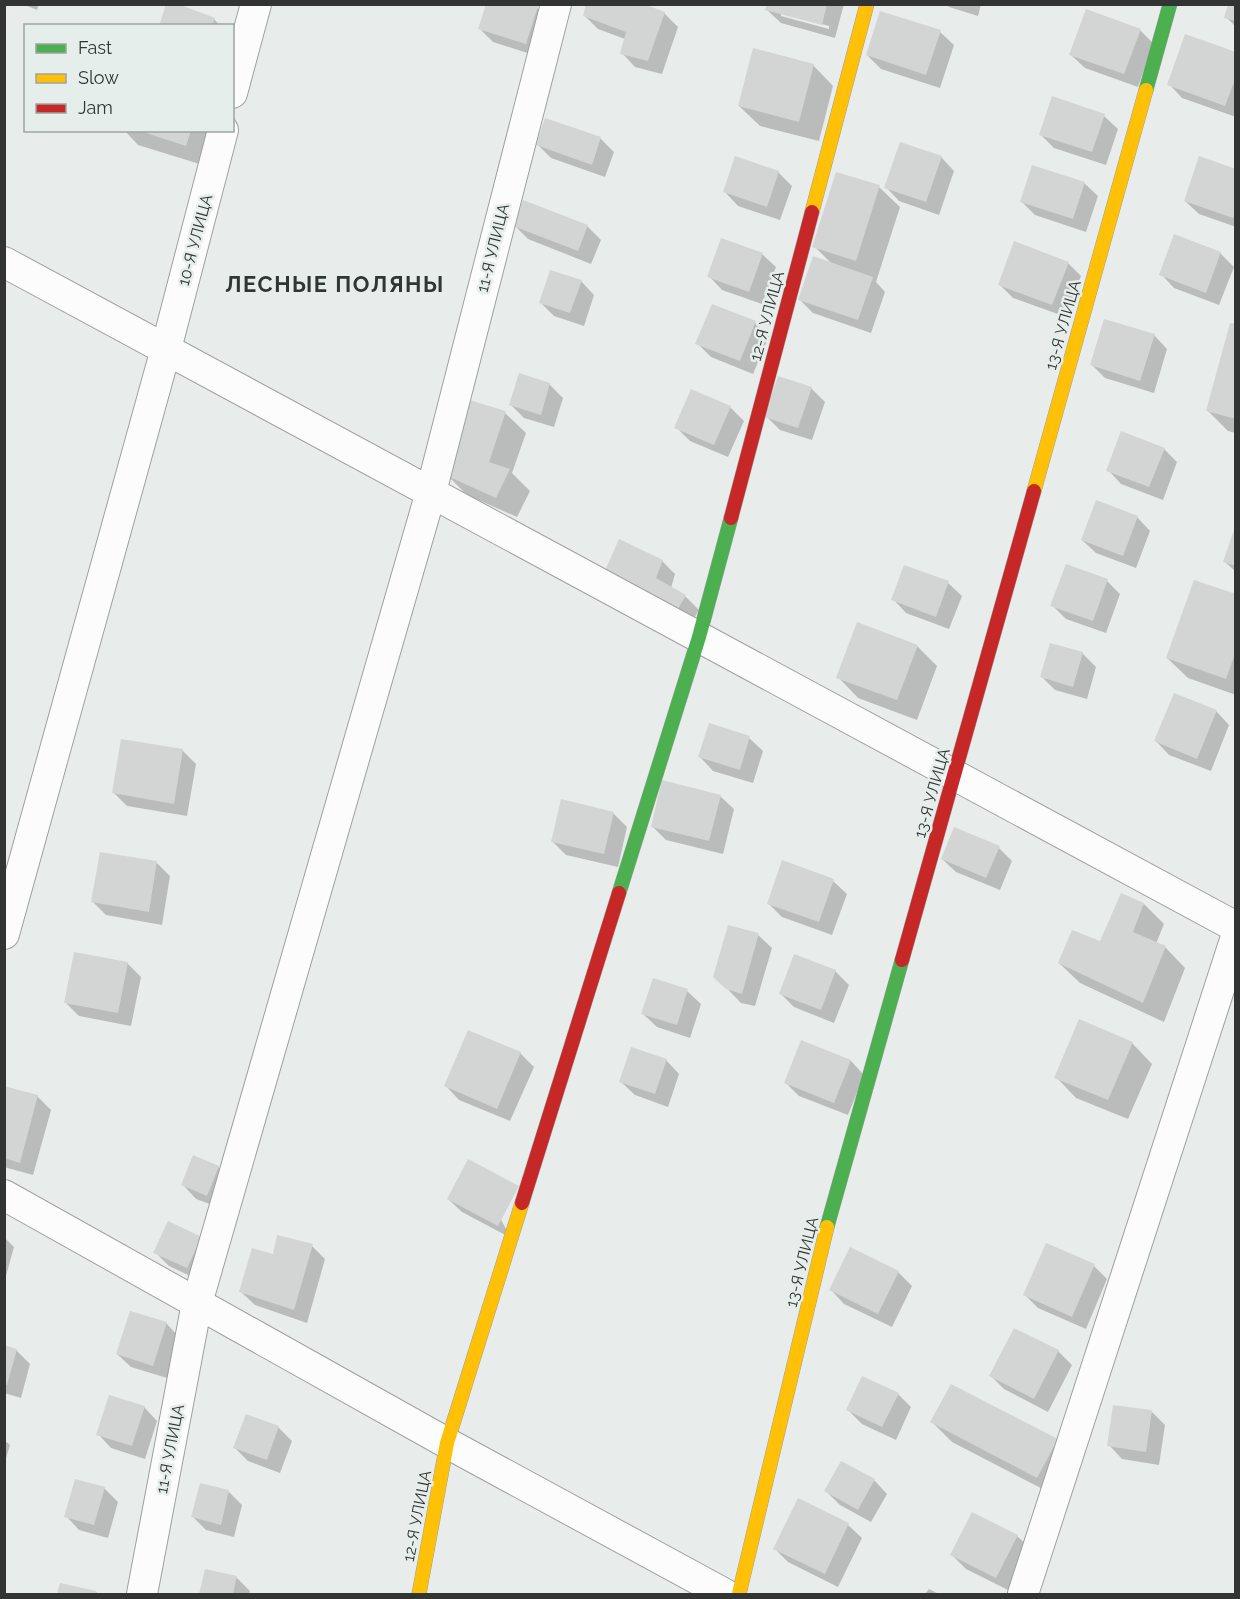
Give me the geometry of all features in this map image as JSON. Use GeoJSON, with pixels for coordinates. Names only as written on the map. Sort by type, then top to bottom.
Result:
{"type":"FeatureCollection","features":[{"type":"Feature","properties":{"kind":"street"},"geometry":{"type":"LineString","coordinates":[[234,85],[255,4]]}},
{"type":"Feature","properties":{"kind":"street","name":"11-Я УЛИЦА"},"geometry":{"type":"LineString","coordinates":[[142,1594],[197,1303],[431,492],[556,4]]}},
{"type":"Feature","properties":{"kind":"street","name":"12-Я УЛИЦА"},"geometry":{"type":"LineString","coordinates":[[419,1594],[447,1443],[699,637],[867,4]]}},
{"type":"Feature","properties":{"kind":"street","name":"13-Я УЛИЦА"},"geometry":{"type":"LineString","coordinates":[[739,1594],[820,1253],[1170,4]]}},
{"type":"Feature","properties":{"kind":"street","name":"10-Я УЛИЦА"},"geometry":{"type":"LineString","coordinates":[[4,934],[166,349],[222,132]]}},
{"type":"Feature","properties":{"kind":"street"},"geometry":{"type":"LineString","coordinates":[[4,262],[1236,927]]}},
{"type":"Feature","properties":{"kind":"street"},"geometry":{"type":"LineString","coordinates":[[1023,1594],[1236,937]]}},
{"type":"Feature","properties":{"kind":"street"},"geometry":{"type":"LineString","coordinates":[[4,1195],[447,1443],[724,1594]]}},
{"type":"Feature","properties":{"kind":"building"},"geometry":{"type":"Polygon","coordinates":[[[166,4],[178,4],[215,18],[213,24],[160,24],[166,4]]]}},
{"type":"Feature","properties":{"kind":"building"},"geometry":{"type":"Polygon","coordinates":[[[486,4],[538,6],[526,44],[478,29],[486,4]]]}},
{"type":"Feature","properties":{"kind":"building"},"geometry":{"type":"Polygon","coordinates":[[[586,4],[644,4],[665,12],[648,61],[620,54],[626,32],[583,16],[586,4]]]}},
{"type":"Feature","properties":{"kind":"building"},"geometry":{"type":"Polygon","coordinates":[[[767,4],[827,4],[822,25],[765,10],[767,4]]]}},
{"type":"Feature","properties":{"kind":"building"},"geometry":{"type":"Polygon","coordinates":[[[1228,4],[1236,4],[1236,21],[1224,18],[1228,4]]]}},
{"type":"Feature","properties":{"kind":"building"},"geometry":{"type":"Polygon","coordinates":[[[1086,9],[1141,29],[1124,74],[1069,55],[1086,9]]]}},
{"type":"Feature","properties":{"kind":"building"},"geometry":{"type":"Polygon","coordinates":[[[880,11],[941,30],[926,75],[866,55],[880,11]]]}},
{"type":"Feature","properties":{"kind":"building"},"geometry":{"type":"Polygon","coordinates":[[[1185,34],[1236,52],[1236,77],[1225,106],[1167,85],[1185,34]]]}},
{"type":"Feature","properties":{"kind":"building"},"geometry":{"type":"Polygon","coordinates":[[[753,48],[814,64],[799,122],[738,106],[753,48]]]}},
{"type":"Feature","properties":{"kind":"building"},"geometry":{"type":"Polygon","coordinates":[[[1052,96],[1105,114],[1092,152],[1039,135],[1052,96]]]}},
{"type":"Feature","properties":{"kind":"building"},"geometry":{"type":"Polygon","coordinates":[[[545,118],[601,137],[592,165],[536,145],[545,118]]]}},
{"type":"Feature","properties":{"kind":"building"},"geometry":{"type":"Polygon","coordinates":[[[143,132],[190,132],[186,146],[143,132]]]}},
{"type":"Feature","properties":{"kind":"building"},"geometry":{"type":"Polygon","coordinates":[[[900,142],[942,156],[926,202],[884,188],[900,142]]]}},
{"type":"Feature","properties":{"kind":"building"},"geometry":{"type":"Polygon","coordinates":[[[735,156],[779,171],[767,207],[723,192],[735,156]]]}},
{"type":"Feature","properties":{"kind":"building"},"geometry":{"type":"Polygon","coordinates":[[[1199,156],[1236,169],[1236,211],[1233,218],[1184,201],[1199,156]]]}},
{"type":"Feature","properties":{"kind":"building"},"geometry":{"type":"Polygon","coordinates":[[[1032,165],[1085,182],[1073,219],[1020,202],[1032,165]]]}},
{"type":"Feature","properties":{"kind":"building"},"geometry":{"type":"Polygon","coordinates":[[[836,172],[880,185],[856,261],[812,247],[836,172]]]}},
{"type":"Feature","properties":{"kind":"building"},"geometry":{"type":"Polygon","coordinates":[[[523,200],[588,225],[578,251],[513,226],[523,200]]]}},
{"type":"Feature","properties":{"kind":"building"},"geometry":{"type":"Polygon","coordinates":[[[1174,234],[1221,252],[1206,293],[1159,275],[1174,234]]]}},
{"type":"Feature","properties":{"kind":"building"},"geometry":{"type":"Polygon","coordinates":[[[721,238],[763,253],[749,292],[707,277],[721,238]]]}},
{"type":"Feature","properties":{"kind":"building"},"geometry":{"type":"Polygon","coordinates":[[[1014,241],[1069,262],[1052,305],[998,285],[1014,241]]]}},
{"type":"Feature","properties":{"kind":"building"},"geometry":{"type":"Polygon","coordinates":[[[813,256],[873,277],[858,320],[798,300],[813,256]]]}},
{"type":"Feature","properties":{"kind":"building"},"geometry":{"type":"Polygon","coordinates":[[[550,270],[582,280],[570,313],[539,303],[550,270]]]}},
{"type":"Feature","properties":{"kind":"building"},"geometry":{"type":"Polygon","coordinates":[[[712,304],[756,321],[740,361],[695,344],[712,304]]]}},
{"type":"Feature","properties":{"kind":"building"},"geometry":{"type":"Polygon","coordinates":[[[1104,319],[1155,334],[1140,381],[1090,365],[1104,319]]]}},
{"type":"Feature","properties":{"kind":"building"},"geometry":{"type":"Polygon","coordinates":[[[1230,323],[1236,324],[1236,419],[1206,411],[1230,323]]]}},
{"type":"Feature","properties":{"kind":"building"},"geometry":{"type":"Polygon","coordinates":[[[519,373],[550,383],[541,415],[509,405],[519,373]]]}},
{"type":"Feature","properties":{"kind":"building"},"geometry":{"type":"Polygon","coordinates":[[[778,376],[812,387],[798,428],[764,417],[778,376]]]}},
{"type":"Feature","properties":{"kind":"building"},"geometry":{"type":"Polygon","coordinates":[[[691,389],[731,406],[714,445],[674,428],[691,389]]]}},
{"type":"Feature","properties":{"kind":"building"},"geometry":{"type":"Polygon","coordinates":[[[466,399],[506,411],[489,462],[510,469],[496,498],[445,475],[466,399]]]}},
{"type":"Feature","properties":{"kind":"building"},"geometry":{"type":"Polygon","coordinates":[[[1121,431],[1165,448],[1149,487],[1106,471],[1121,431]]]}},
{"type":"Feature","properties":{"kind":"building"},"geometry":{"type":"Polygon","coordinates":[[[1096,500],[1138,516],[1123,556],[1081,540],[1096,500]]]}},
{"type":"Feature","properties":{"kind":"building"},"geometry":{"type":"Polygon","coordinates":[[[1236,527],[1236,566],[1223,562],[1236,527]]]}},
{"type":"Feature","properties":{"kind":"building"},"geometry":{"type":"Polygon","coordinates":[[[619,539],[663,560],[656,578],[686,595],[674,616],[603,575],[619,539]]]}},
{"type":"Feature","properties":{"kind":"building"},"geometry":{"type":"Polygon","coordinates":[[[1066,564],[1108,579],[1093,621],[1050,606],[1066,564]]]}},
{"type":"Feature","properties":{"kind":"building"},"geometry":{"type":"Polygon","coordinates":[[[904,565],[949,581],[936,617],[891,600],[904,565]]]}},
{"type":"Feature","properties":{"kind":"building"},"geometry":{"type":"Polygon","coordinates":[[[1194,580],[1236,594],[1236,651],[1226,679],[1166,658],[1194,580]]]}},
{"type":"Feature","properties":{"kind":"building"},"geometry":{"type":"Polygon","coordinates":[[[857,622],[918,645],[897,700],[836,678],[857,622]]]}},
{"type":"Feature","properties":{"kind":"building"},"geometry":{"type":"Polygon","coordinates":[[[1050,643],[1083,652],[1073,687],[1040,677],[1050,643]]]}},
{"type":"Feature","properties":{"kind":"building"},"geometry":{"type":"Polygon","coordinates":[[[1174,693],[1217,710],[1197,759],[1154,741],[1174,693]]]}},
{"type":"Feature","properties":{"kind":"building"},"geometry":{"type":"Polygon","coordinates":[[[709,723],[750,736],[740,770],[698,757],[709,723]]]}},
{"type":"Feature","properties":{"kind":"building"},"geometry":{"type":"Polygon","coordinates":[[[121,739],[183,749],[174,804],[112,793],[121,739]]]}},
{"type":"Feature","properties":{"kind":"building"},"geometry":{"type":"Polygon","coordinates":[[[662,780],[721,795],[709,841],[651,827],[662,780]]]}},
{"type":"Feature","properties":{"kind":"building"},"geometry":{"type":"Polygon","coordinates":[[[561,799],[614,812],[604,854],[551,842],[561,799]]]}},
{"type":"Feature","properties":{"kind":"building"},"geometry":{"type":"Polygon","coordinates":[[[954,827],[1000,846],[986,878],[941,859],[954,827]]]}},
{"type":"Feature","properties":{"kind":"building"},"geometry":{"type":"Polygon","coordinates":[[[100,852],[157,861],[149,912],[91,902],[100,852]]]}},
{"type":"Feature","properties":{"kind":"building"},"geometry":{"type":"Polygon","coordinates":[[[782,860],[834,879],[819,922],[767,904],[782,860]]]}},
{"type":"Feature","properties":{"kind":"building"},"geometry":{"type":"Polygon","coordinates":[[[1121,893],[1144,903],[1133,932],[1166,946],[1143,1003],[1058,963],[1072,930],[1100,941],[1121,893]]]}},
{"type":"Feature","properties":{"kind":"building"},"geometry":{"type":"Polygon","coordinates":[[[728,925],[759,933],[742,994],[726,989],[713,977],[728,925]]]}},
{"type":"Feature","properties":{"kind":"building"},"geometry":{"type":"Polygon","coordinates":[[[74,952],[128,962],[118,1013],[64,1003],[74,952]]]}},
{"type":"Feature","properties":{"kind":"building"},"geometry":{"type":"Polygon","coordinates":[[[794,954],[836,970],[821,1010],[779,994],[794,954]]]}},
{"type":"Feature","properties":{"kind":"building"},"geometry":{"type":"Polygon","coordinates":[[[653,978],[688,989],[677,1025],[641,1014],[653,978]]]}},
{"type":"Feature","properties":{"kind":"building"},"geometry":{"type":"Polygon","coordinates":[[[1079,1019],[1133,1042],[1108,1100],[1054,1078],[1079,1019]]]}},
{"type":"Feature","properties":{"kind":"building"},"geometry":{"type":"Polygon","coordinates":[[[468,1030],[521,1052],[497,1109],[444,1086],[468,1030]]]}},
{"type":"Feature","properties":{"kind":"building"},"geometry":{"type":"Polygon","coordinates":[[[801,1040],[851,1060],[834,1103],[784,1083],[801,1040]]]}},
{"type":"Feature","properties":{"kind":"building"},"geometry":{"type":"Polygon","coordinates":[[[631,1047],[667,1059],[655,1094],[619,1082],[631,1047]]]}},
{"type":"Feature","properties":{"kind":"building"},"geometry":{"type":"Polygon","coordinates":[[[4,1086],[38,1095],[20,1163],[4,1158],[4,1086]]]}},
{"type":"Feature","properties":{"kind":"building"},"geometry":{"type":"Polygon","coordinates":[[[193,1155],[219,1166],[207,1196],[181,1185],[193,1155]]]}},
{"type":"Feature","properties":{"kind":"building"},"geometry":{"type":"Polygon","coordinates":[[[468,1159],[519,1186],[498,1226],[447,1199],[468,1159]]]}},
{"type":"Feature","properties":{"kind":"building"},"geometry":{"type":"Polygon","coordinates":[[[168,1221],[202,1237],[187,1268],[153,1253],[168,1221]]]}},
{"type":"Feature","properties":{"kind":"building"},"geometry":{"type":"Polygon","coordinates":[[[277,1235],[313,1244],[294,1310],[239,1292],[252,1248],[273,1254],[277,1235]]]}},
{"type":"Feature","properties":{"kind":"building"},"geometry":{"type":"Polygon","coordinates":[[[1046,1243],[1095,1264],[1072,1317],[1023,1295],[1046,1243]]]}},
{"type":"Feature","properties":{"kind":"building"},"geometry":{"type":"Polygon","coordinates":[[[850,1247],[899,1271],[878,1314],[829,1290],[850,1247]]]}},
{"type":"Feature","properties":{"kind":"building"},"geometry":{"type":"Polygon","coordinates":[[[130,1311],[167,1322],[153,1366],[116,1354],[130,1311]]]}},
{"type":"Feature","properties":{"kind":"building"},"geometry":{"type":"Polygon","coordinates":[[[1014,1328],[1059,1350],[1034,1399],[989,1376],[1014,1328]]]}},
{"type":"Feature","properties":{"kind":"building"},"geometry":{"type":"Polygon","coordinates":[[[4,1345],[17,1349],[7,1385],[4,1384],[4,1345]]]}},
{"type":"Feature","properties":{"kind":"building"},"geometry":{"type":"Polygon","coordinates":[[[862,1376],[899,1393],[882,1427],[846,1410],[862,1376]]]}},
{"type":"Feature","properties":{"kind":"building"},"geometry":{"type":"Polygon","coordinates":[[[951,1384],[1058,1439],[1037,1478],[930,1422],[951,1384]]]}},
{"type":"Feature","properties":{"kind":"building"},"geometry":{"type":"Polygon","coordinates":[[[109,1395],[145,1406],[132,1446],[96,1435],[109,1395]]]}},
{"type":"Feature","properties":{"kind":"building"},"geometry":{"type":"Polygon","coordinates":[[[1113,1405],[1152,1410],[1146,1452],[1107,1446],[1113,1405]]]}},
{"type":"Feature","properties":{"kind":"building"},"geometry":{"type":"Polygon","coordinates":[[[246,1414],[279,1426],[267,1460],[233,1448],[246,1414]]]}},
{"type":"Feature","properties":{"kind":"building"},"geometry":{"type":"Polygon","coordinates":[[[841,1461],[875,1479],[858,1510],[824,1491],[841,1461]]]}},
{"type":"Feature","properties":{"kind":"building"},"geometry":{"type":"Polygon","coordinates":[[[75,1479],[105,1487],[94,1525],[64,1517],[75,1479]]]}},
{"type":"Feature","properties":{"kind":"building"},"geometry":{"type":"Polygon","coordinates":[[[200,1483],[229,1490],[221,1525],[191,1517],[200,1483]]]}},
{"type":"Feature","properties":{"kind":"building"},"geometry":{"type":"Polygon","coordinates":[[[798,1498],[849,1523],[825,1574],[773,1549],[798,1498]]]}},
{"type":"Feature","properties":{"kind":"building"},"geometry":{"type":"Polygon","coordinates":[[[972,1512],[1018,1535],[996,1578],[950,1555],[972,1512]]]}},
{"type":"Feature","properties":{"kind":"building"},"geometry":{"type":"Polygon","coordinates":[[[205,1569],[237,1576],[233,1594],[199,1594],[205,1569]]]}},
{"type":"Feature","properties":{"kind":"building"},"geometry":{"type":"Polygon","coordinates":[[[60,1583],[96,1591],[96,1594],[57,1594],[60,1583]]]}},
{"type":"Feature","properties":{"kind":"traffic: fast"},"geometry":{"type":"LineString","coordinates":[[1146,90],[1170,4]]}},
{"type":"Feature","properties":{"kind":"traffic: fast"},"geometry":{"type":"LineString","coordinates":[[619,893],[699,637],[731,518]]}},
{"type":"Feature","properties":{"kind":"traffic: fast"},"geometry":{"type":"LineString","coordinates":[[827,1227],[902,960]]}},
{"type":"Feature","properties":{"kind":"traffic: slow"},"geometry":{"type":"LineString","coordinates":[[812,212],[867,4]]}},
{"type":"Feature","properties":{"kind":"traffic: slow"},"geometry":{"type":"LineString","coordinates":[[1034,491],[1146,90]]}},
{"type":"Feature","properties":{"kind":"traffic: slow"},"geometry":{"type":"LineString","coordinates":[[419,1594],[447,1443],[522,1203]]}},
{"type":"Feature","properties":{"kind":"traffic: slow"},"geometry":{"type":"LineString","coordinates":[[739,1594],[827,1227]]}},
{"type":"Feature","properties":{"kind":"traffic: jam"},"geometry":{"type":"LineString","coordinates":[[731,518],[812,212]]}},
{"type":"Feature","properties":{"kind":"traffic: jam"},"geometry":{"type":"LineString","coordinates":[[902,960],[1034,491]]}},
{"type":"Feature","properties":{"kind":"traffic: jam"},"geometry":{"type":"LineString","coordinates":[[522,1203],[619,893]]}},
{"type":"Feature","properties":{"kind":"district","name":"ЛЕСНЫЕ ПОЛЯНЫ"},"geometry":{"type":"Point","coordinates":[335,284]}}]}
